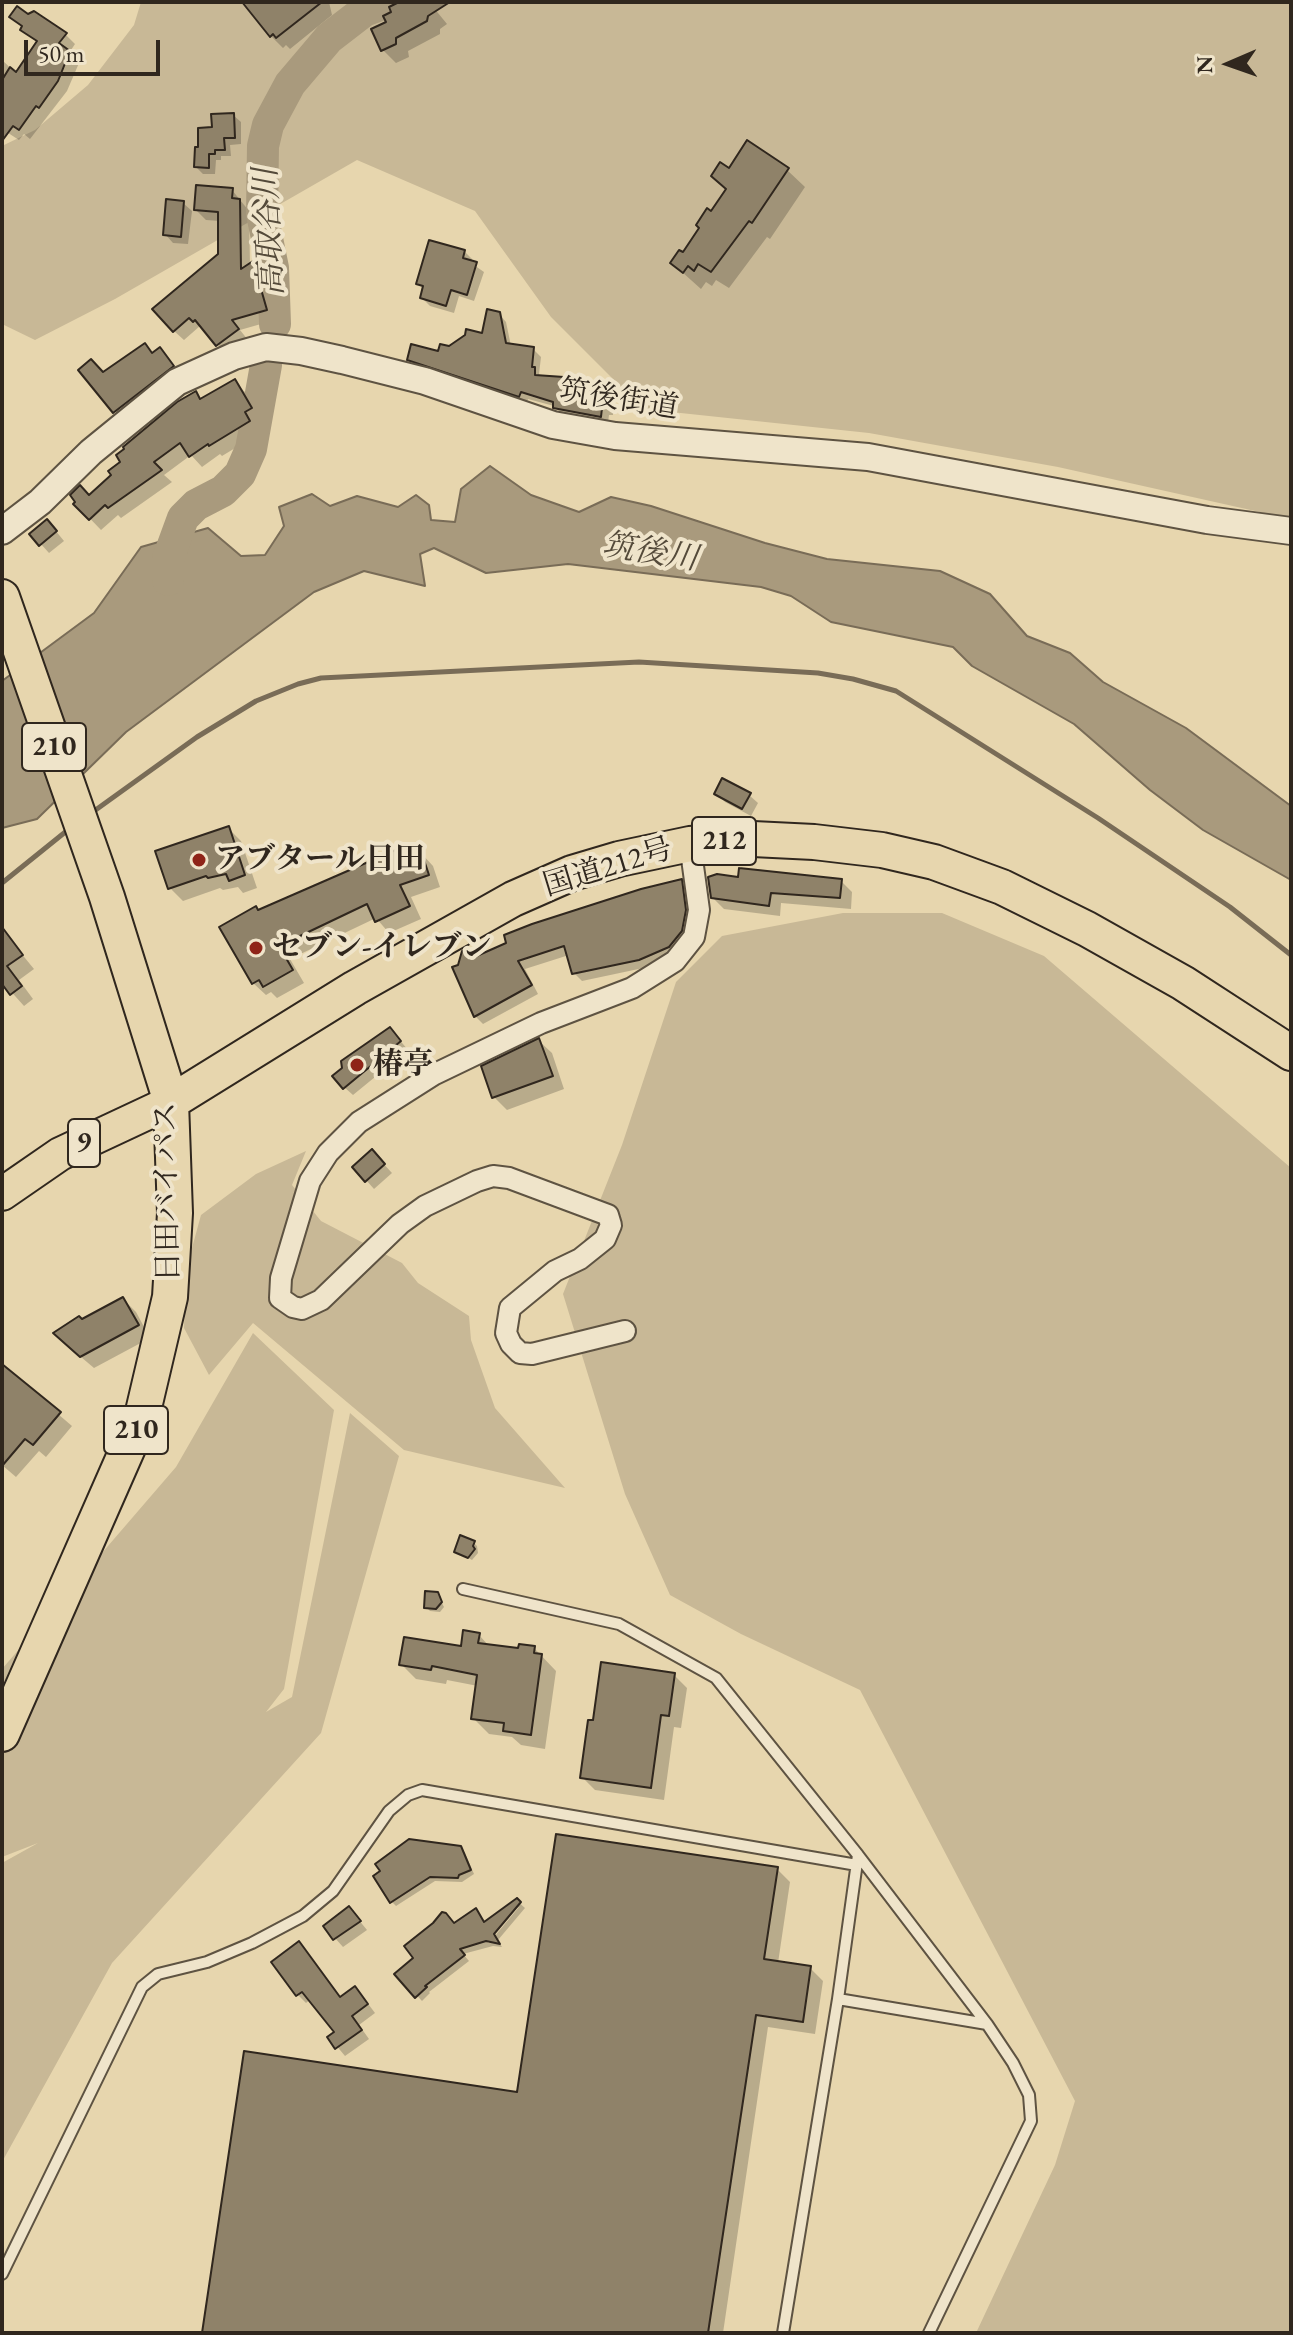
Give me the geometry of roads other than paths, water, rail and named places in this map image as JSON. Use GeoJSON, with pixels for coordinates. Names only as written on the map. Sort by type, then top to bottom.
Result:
{"type":"FeatureCollection","features":[{"type":"Feature","properties":{"kind":"highway","name":"日田バイパス"},"geometry":{"type":"LineString","coordinates":[[2,597],[107,897],[171,1102],[175,1213],[170,1297],[142,1416],[2,1734]]}},
{"type":"Feature","properties":{"kind":"highway","name":"国道212号"},"geometry":{"type":"LineString","coordinates":[[171,1102],[355,988],[513,899],[572,873],[619,859],[690,844],[753,839],[882,850],[934,862],[1002,887],[1087,929],[1183,983],[1291,1053]]}},
{"type":"Feature","properties":{"kind":"main road","name":"9"},"geometry":{"type":"LineString","coordinates":[[2,1194],[60,1154],[171,1102]]}},
{"type":"Feature","properties":{"kind":"street","name":"筑後街道"},"geometry":{"type":"LineString","coordinates":[[2,531],[40,502],[91,452],[177,382],[234,356],[266,347],[301,351],[425,381],[553,425],[615,436],[868,457],[1207,520],[1291,531]]}},
{"type":"Feature","properties":{"kind":"street"},"geometry":{"type":"LineString","coordinates":[[625,1331],[532,1354],[520,1353],[511,1344],[506,1333],[510,1308],[555,1271],[580,1259],[605,1239],[611,1225],[608,1215],[509,1178],[493,1176],[477,1181],[425,1206],[400,1224],[321,1300],[302,1309],[280,1298],[281,1278],[297,1216],[310,1181],[328,1153],[359,1122],[433,1075],[541,1023],[632,988],[675,961],[694,937],[699,910],[690,844]]}},
{"type":"Feature","properties":{"kind":"lane"},"geometry":{"type":"LineString","coordinates":[[463,1589],[619,1624],[716,1678],[987,2024],[1013,2063],[1029,2095],[1031,2121],[929,2333]]}},
{"type":"Feature","properties":{"kind":"lane"},"geometry":{"type":"LineString","coordinates":[[2,2274],[142,1987],[158,1974],[207,1962],[303,1916],[333,1891],[389,1811],[408,1795],[422,1790],[858,1860]]}},
{"type":"Feature","properties":{"kind":"lane"},"geometry":{"type":"LineString","coordinates":[[783,2333],[858,1860]]}},
{"type":"Feature","properties":{"kind":"lane"},"geometry":{"type":"LineString","coordinates":[[838,1999],[987,2024]]}},
{"type":"Feature","properties":{"kind":"water","name":"筑後川"},"geometry":{"type":"Polygon","coordinates":[[[490,466],[531,495],[579,512],[611,497],[827,559],[940,571],[990,594],[1027,636],[1070,653],[1103,682],[1186,728],[1291,806],[1291,880],[1203,830],[1150,790],[1074,724],[972,666],[953,647],[831,622],[791,596],[761,587],[568,564],[486,573],[434,548],[420,554],[425,586],[364,571],[314,592],[126,732],[37,819],[2,828],[2,681],[94,613],[141,547],[208,528],[241,556],[265,555],[284,526],[279,507],[312,494],[330,506],[357,496],[398,507],[416,495],[429,505],[431,520],[455,522],[461,489],[490,466]]]}},
{"type":"Feature","properties":{"kind":"waterway","name":"高取谷川"},"geometry":{"type":"LineString","coordinates":[[275,324],[273,268],[262,214],[263,146],[268,125],[290,84],[329,38],[364,11],[389,2]]}},
{"type":"Feature","properties":{"kind":"waterway","name":"高取谷川"},"geometry":{"type":"LineString","coordinates":[[168,580],[168,559],[183,518],[196,505],[223,491],[240,474],[251,449],[266,365]]}},
{"type":"Feature","properties":{"kind":"waterway"},"geometry":{"type":"LineString","coordinates":[[90,814],[197,737],[256,701],[321,678],[639,662],[818,673],[896,691],[1098,818],[1230,907],[1291,955]]}},
{"type":"Feature","properties":{"kind":"waterway"},"geometry":{"type":"LineString","coordinates":[[2,883],[69,829]]}},
{"type":"Feature","properties":{"kind":"place","name":"アブタール日田"},"geometry":{"type":"Point","coordinates":[199,860]}},
{"type":"Feature","properties":{"kind":"place","name":"セブン-イレブン"},"geometry":{"type":"Point","coordinates":[256,948]}},
{"type":"Feature","properties":{"kind":"place","name":"椿亭"},"geometry":{"type":"Point","coordinates":[357,1065]}}]}
